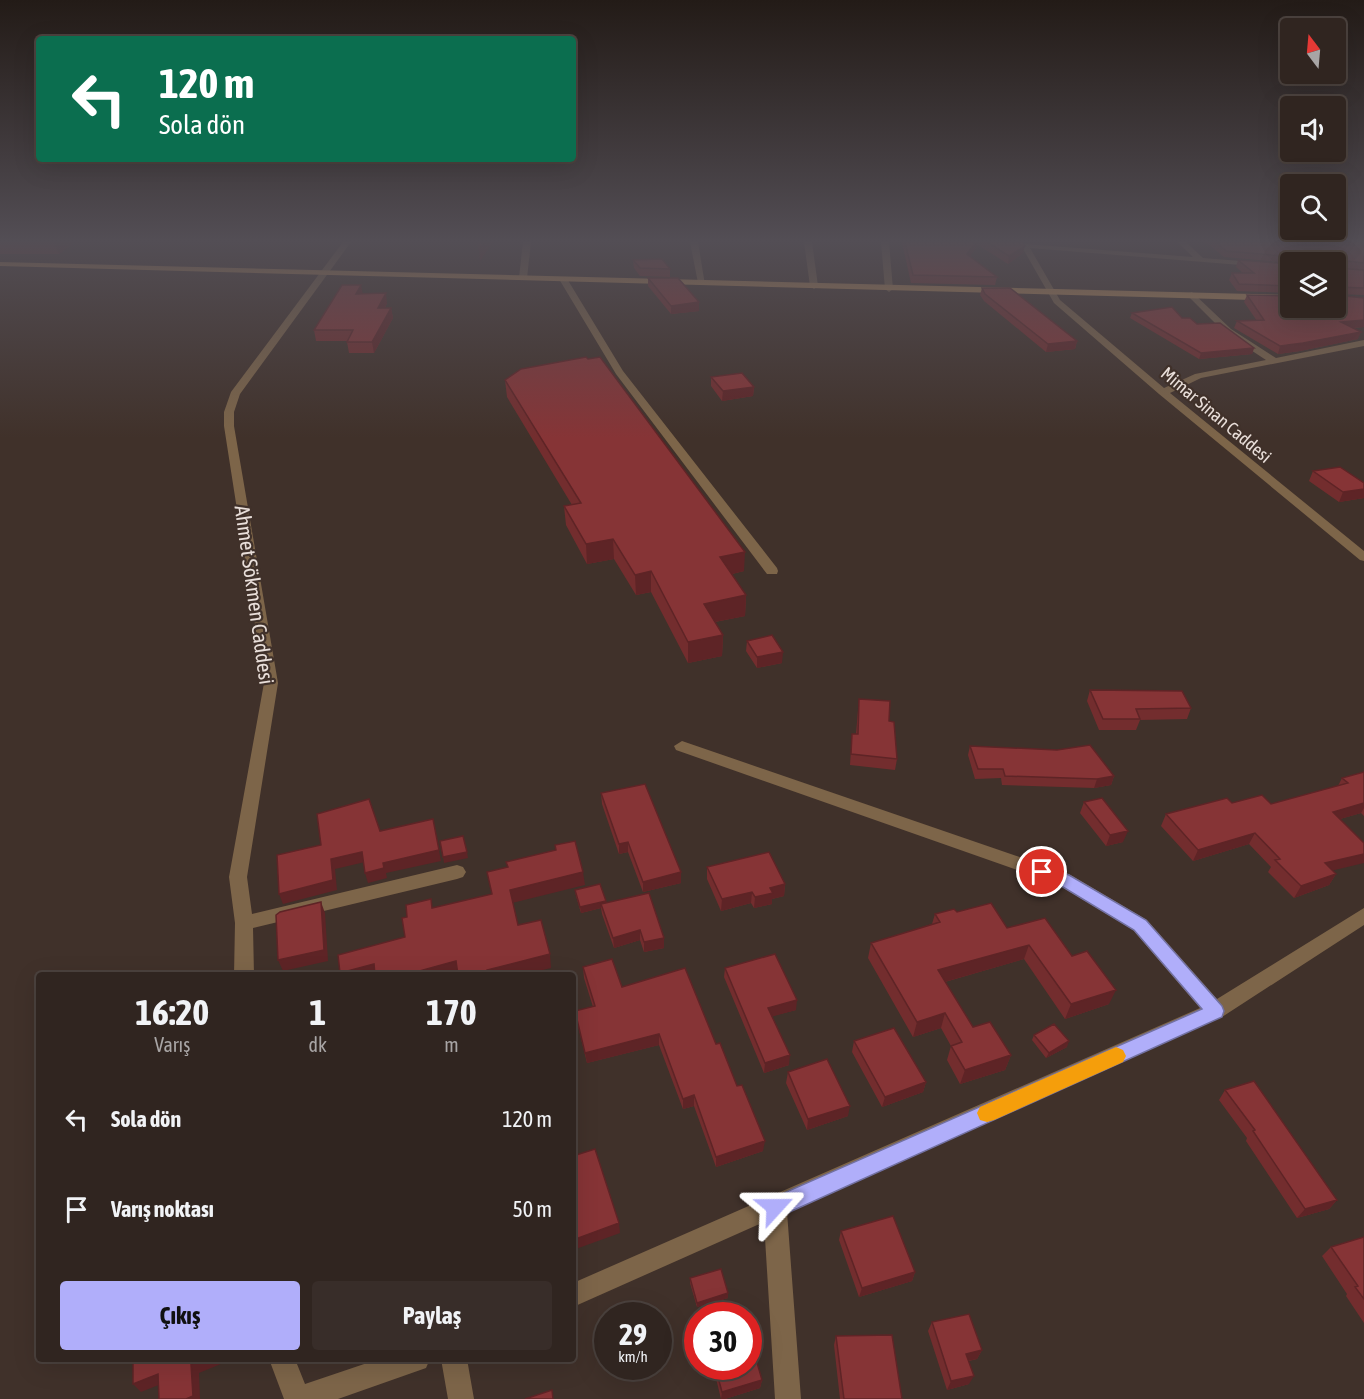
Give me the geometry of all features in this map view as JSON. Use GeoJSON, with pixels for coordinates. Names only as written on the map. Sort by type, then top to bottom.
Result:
{"type":"FeatureCollection","features":[{"type":"Feature","properties":{"kind":"street","name":"Ahmet Sökmen Caddesi"},"geometry":{"type":"LineString","coordinates":[[244,972],[243,923],[238,877],[271,683],[229,426],[229,412],[235,394],[298,307]]}},
{"type":"Feature","properties":{"kind":"street"},"geometry":{"type":"LineString","coordinates":[[580,307],[619,372],[636,391],[772,571]]}},
{"type":"Feature","properties":{"kind":"street","name":"Mimar Sinan Caddesi"},"geometry":{"type":"LineString","coordinates":[[1064,307],[1163,392],[1364,557]]}},
{"type":"Feature","properties":{"kind":"street"},"geometry":{"type":"LineString","coordinates":[[1203,307],[1228,332],[1272,359]]}},
{"type":"Feature","properties":{"kind":"street"},"geometry":{"type":"LineString","coordinates":[[1163,392],[1198,376],[1272,359],[1364,343]]}},
{"type":"Feature","properties":{"kind":"street"},"geometry":{"type":"LineString","coordinates":[[681,746],[1063,879],[1140,925],[1215,1011]]}},
{"type":"Feature","properties":{"kind":"street"},"geometry":{"type":"LineString","coordinates":[[243,923],[457,872]]}},
{"type":"Feature","properties":{"kind":"street"},"geometry":{"type":"LineString","coordinates":[[576,1294],[1215,1011],[1364,915]]}},
{"type":"Feature","properties":{"kind":"street"},"geometry":{"type":"LineString","coordinates":[[775,1207],[788,1399]]}},
{"type":"Feature","properties":{"kind":"street"},"geometry":{"type":"LineString","coordinates":[[283,1362],[298,1399],[408,1362]]}},
{"type":"Feature","properties":{"kind":"street"},"geometry":{"type":"LineString","coordinates":[[455,1362],[461,1399]]}},
{"type":"Feature","properties":{"kind":"building"},"geometry":{"type":"Polygon","coordinates":[[[328,307],[391,308],[372,342],[347,342],[353,330],[314,330],[328,307]]]}},
{"type":"Feature","properties":{"kind":"building"},"geometry":{"type":"Polygon","coordinates":[[[1002,307],[1034,307],[1077,341],[1048,344],[1002,307]]]}},
{"type":"Feature","properties":{"kind":"building"},"geometry":{"type":"Polygon","coordinates":[[[1172,307],[1182,318],[1190,318],[1197,324],[1220,323],[1254,348],[1201,353],[1132,313],[1172,307]]]}},
{"type":"Feature","properties":{"kind":"building"},"geometry":{"type":"Polygon","coordinates":[[[1255,307],[1280,307],[1280,318],[1346,318],[1346,307],[1364,307],[1364,320],[1341,322],[1361,332],[1280,346],[1237,321],[1264,320],[1255,307]]]}},
{"type":"Feature","properties":{"kind":"building"},"geometry":{"type":"Polygon","coordinates":[[[586,357],[588,359],[600,357],[745,552],[720,557],[746,595],[704,604],[723,635],[688,642],[651,571],[635,575],[613,539],[586,544],[564,506],[581,503],[505,380],[521,369],[586,357]]]}},
{"type":"Feature","properties":{"kind":"building"},"geometry":{"type":"Polygon","coordinates":[[[742,373],[754,387],[723,391],[711,377],[742,373]]]}},
{"type":"Feature","properties":{"kind":"building"},"geometry":{"type":"Polygon","coordinates":[[[1340,467],[1364,483],[1364,489],[1343,492],[1313,471],[1340,467]]]}},
{"type":"Feature","properties":{"kind":"building"},"geometry":{"type":"Polygon","coordinates":[[[772,635],[783,652],[757,657],[747,641],[772,635]]]}},
{"type":"Feature","properties":{"kind":"building"},"geometry":{"type":"Polygon","coordinates":[[[1090,690],[1182,691],[1191,708],[1136,709],[1140,719],[1103,719],[1090,690]]]}},
{"type":"Feature","properties":{"kind":"building"},"geometry":{"type":"Polygon","coordinates":[[[859,699],[890,701],[889,721],[894,722],[897,759],[851,754],[852,734],[858,734],[859,699]]]}},
{"type":"Feature","properties":{"kind":"building"},"geometry":{"type":"Polygon","coordinates":[[[1090,745],[1114,776],[1097,779],[1005,776],[1003,769],[978,769],[970,746],[1057,750],[1090,745]]]}},
{"type":"Feature","properties":{"kind":"building"},"geometry":{"type":"Polygon","coordinates":[[[1364,772],[1364,803],[1333,812],[1364,843],[1364,854],[1325,863],[1336,874],[1301,886],[1275,860],[1280,859],[1255,833],[1198,850],[1166,814],[1227,798],[1232,803],[1262,795],[1271,804],[1348,783],[1342,778],[1364,772]]]}},
{"type":"Feature","properties":{"kind":"building"},"geometry":{"type":"Polygon","coordinates":[[[645,784],[681,872],[643,882],[628,842],[619,844],[601,793],[645,784]]]}},
{"type":"Feature","properties":{"kind":"building"},"geometry":{"type":"Polygon","coordinates":[[[1102,798],[1128,831],[1110,835],[1084,802],[1102,798]]]}},
{"type":"Feature","properties":{"kind":"building"},"geometry":{"type":"Polygon","coordinates":[[[369,799],[380,831],[433,819],[439,850],[383,863],[384,868],[365,873],[362,852],[331,859],[333,880],[279,894],[277,855],[321,845],[317,814],[369,799]]]}},
{"type":"Feature","properties":{"kind":"building"},"geometry":{"type":"Polygon","coordinates":[[[463,836],[467,852],[443,857],[440,841],[463,836]]]}},
{"type":"Feature","properties":{"kind":"building"},"geometry":{"type":"Polygon","coordinates":[[[575,841],[583,872],[510,890],[518,925],[541,920],[550,954],[487,970],[487,972],[458,972],[456,961],[416,972],[375,972],[374,964],[340,972],[338,955],[405,937],[402,918],[407,917],[406,905],[431,899],[432,908],[492,894],[487,872],[508,867],[506,862],[556,850],[555,845],[575,841]]]}},
{"type":"Feature","properties":{"kind":"building"},"geometry":{"type":"Polygon","coordinates":[[[769,852],[785,884],[770,888],[773,893],[755,897],[752,892],[722,899],[707,867],[769,852]]]}},
{"type":"Feature","properties":{"kind":"building"},"geometry":{"type":"Polygon","coordinates":[[[600,884],[606,901],[580,907],[575,890],[600,884]]]}},
{"type":"Feature","properties":{"kind":"building"},"geometry":{"type":"Polygon","coordinates":[[[649,893],[664,938],[644,942],[640,930],[613,938],[601,904],[649,893]]]}},
{"type":"Feature","properties":{"kind":"building"},"geometry":{"type":"Polygon","coordinates":[[[321,902],[324,950],[278,960],[276,915],[321,902]]]}},
{"type":"Feature","properties":{"kind":"building"},"geometry":{"type":"Polygon","coordinates":[[[991,903],[1007,928],[1045,918],[1072,956],[1087,951],[1116,990],[1071,1004],[1029,945],[938,970],[973,1027],[990,1022],[1011,1055],[965,1070],[951,1046],[962,1042],[945,1013],[917,1022],[871,943],[940,922],[935,914],[954,909],[957,912],[991,903]]]}},
{"type":"Feature","properties":{"kind":"building"},"geometry":{"type":"Polygon","coordinates":[[[775,954],[797,1000],[768,1008],[790,1055],[765,1063],[725,968],[775,954]]]}},
{"type":"Feature","properties":{"kind":"building"},"geometry":{"type":"Polygon","coordinates":[[[612,959],[622,987],[685,968],[716,1044],[720,1043],[737,1086],[742,1085],[765,1141],[716,1157],[694,1095],[683,1099],[659,1034],[585,1053],[576,1011],[595,1006],[583,967],[612,959]]]}},
{"type":"Feature","properties":{"kind":"building"},"geometry":{"type":"Polygon","coordinates":[[[1054,1024],[1069,1041],[1049,1053],[1034,1035],[1054,1024]]]}},
{"type":"Feature","properties":{"kind":"building"},"geometry":{"type":"Polygon","coordinates":[[[894,1028],[926,1082],[885,1097],[854,1041],[894,1028]]]}},
{"type":"Feature","properties":{"kind":"building"},"geometry":{"type":"Polygon","coordinates":[[[827,1059],[850,1106],[808,1119],[788,1072],[827,1059]]]}},
{"type":"Feature","properties":{"kind":"building"},"geometry":{"type":"Polygon","coordinates":[[[1254,1081],[1337,1200],[1305,1209],[1253,1131],[1255,1130],[1225,1090],[1254,1081]]]}},
{"type":"Feature","properties":{"kind":"building"},"geometry":{"type":"Polygon","coordinates":[[[595,1149],[619,1223],[576,1239],[576,1155],[595,1149]]]}},
{"type":"Feature","properties":{"kind":"building"},"geometry":{"type":"Polygon","coordinates":[[[893,1216],[915,1272],[862,1288],[841,1231],[893,1216]]]}},
{"type":"Feature","properties":{"kind":"building"},"geometry":{"type":"Polygon","coordinates":[[[1364,1237],[1364,1299],[1355,1287],[1358,1286],[1331,1247],[1364,1237]]]}},
{"type":"Feature","properties":{"kind":"building"},"geometry":{"type":"Polygon","coordinates":[[[721,1269],[728,1293],[697,1302],[690,1278],[721,1269]]]}},
{"type":"Feature","properties":{"kind":"building"},"geometry":{"type":"Polygon","coordinates":[[[969,1314],[982,1350],[966,1354],[974,1376],[951,1381],[932,1322],[969,1314]]]}},
{"type":"Feature","properties":{"kind":"building"},"geometry":{"type":"Polygon","coordinates":[[[892,1335],[902,1399],[844,1399],[836,1336],[892,1335]]]}},
{"type":"Feature","properties":{"kind":"building"},"geometry":{"type":"Polygon","coordinates":[[[133,1362],[196,1362],[191,1364],[193,1396],[186,1399],[159,1399],[158,1374],[133,1384],[133,1362]]]}},
{"type":"Feature","properties":{"kind":"building"},"geometry":{"type":"Polygon","coordinates":[[[719,1380],[762,1380],[722,1392],[719,1380]]]}},
{"type":"Feature","properties":{"kind":"building"},"geometry":{"type":"Polygon","coordinates":[[[552,1390],[553,1399],[525,1399],[552,1390]]]}},
{"type":"Feature","properties":{"kind":"slow traffic"},"geometry":{"type":"LineString","coordinates":[[987,1113],[1116,1056]]}},
{"type":"Feature","properties":{"kind":"route"},"geometry":{"type":"LineString","coordinates":[[775,1207],[1215,1011],[1140,925],[1063,879],[1042,872]]}}]}
